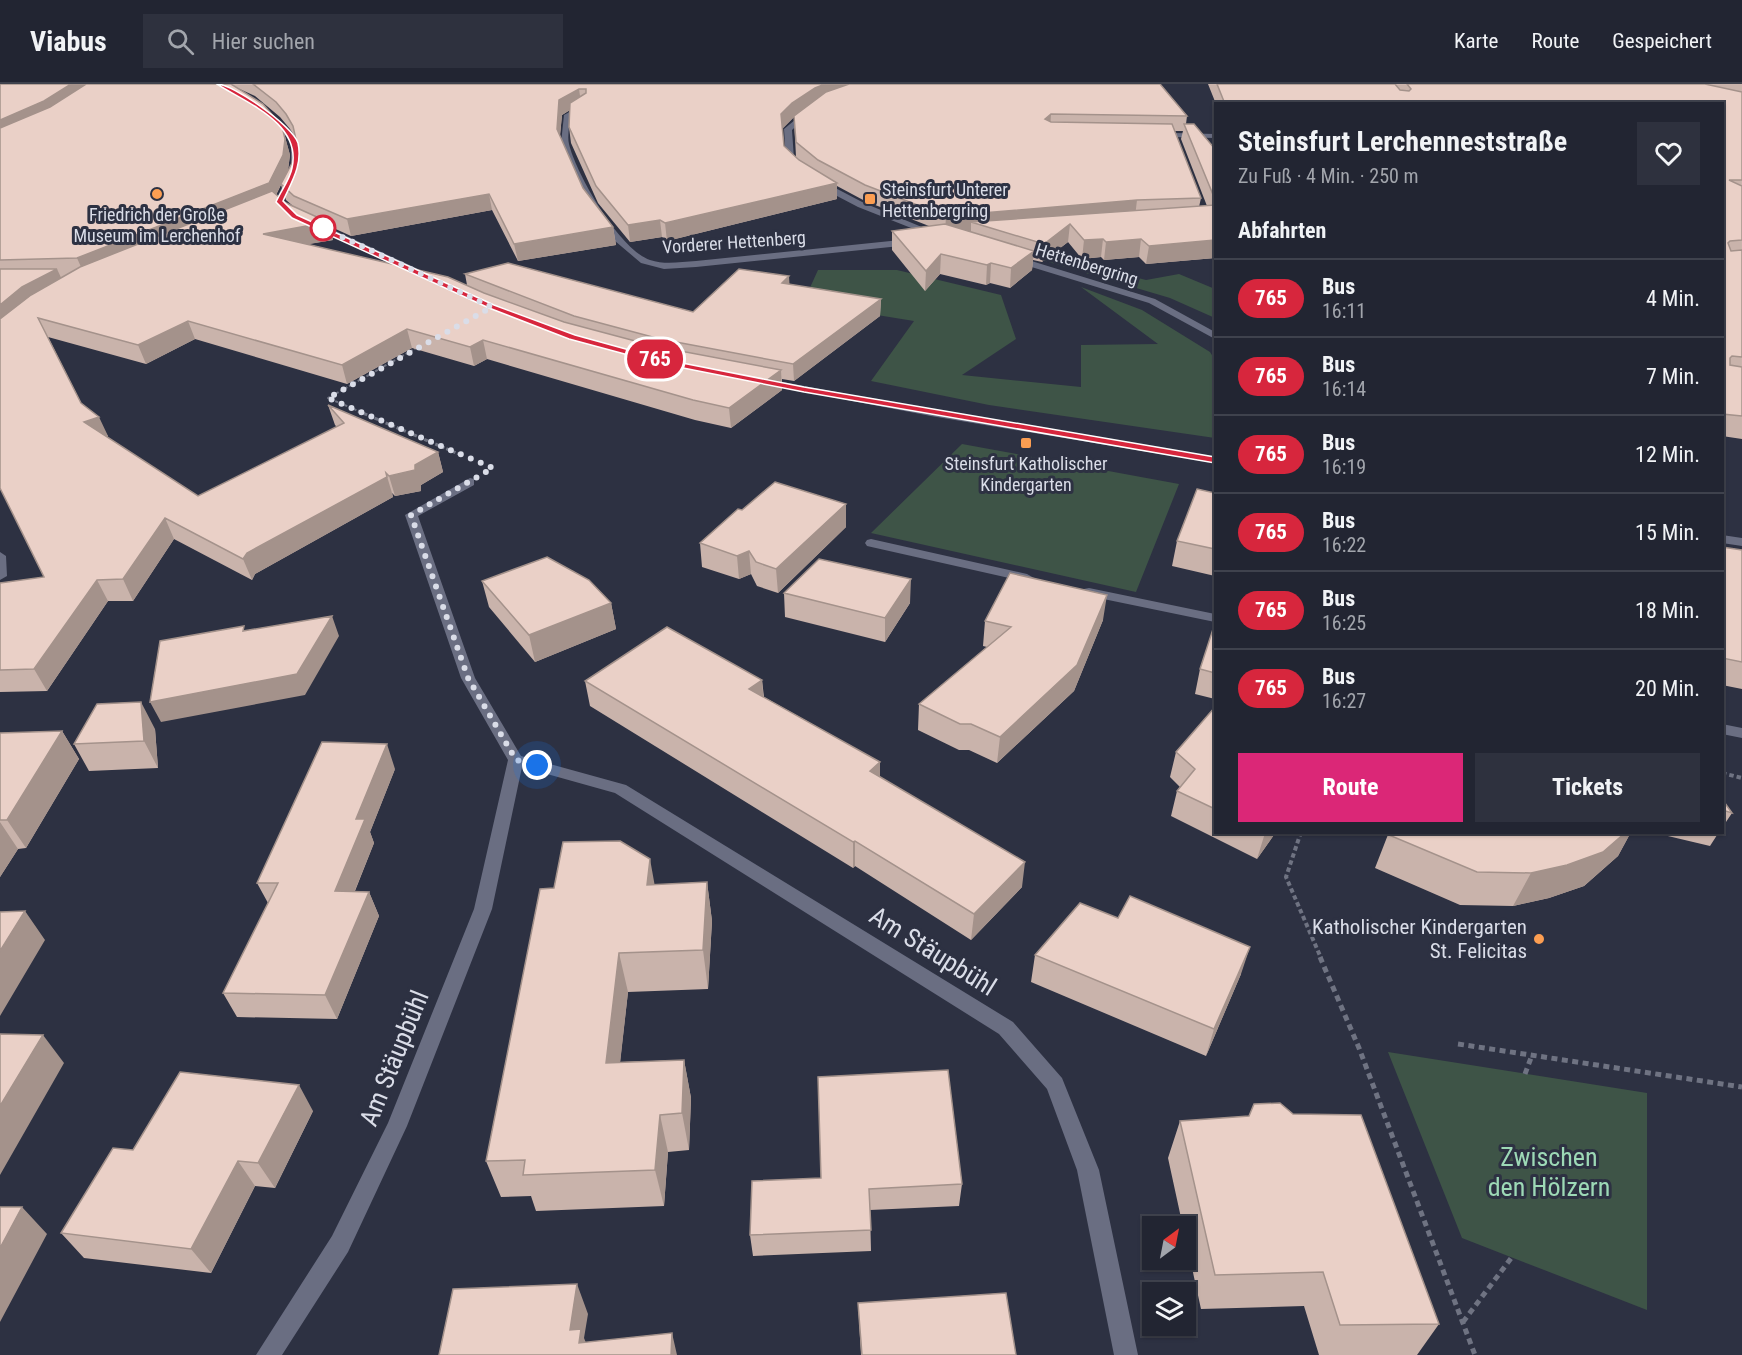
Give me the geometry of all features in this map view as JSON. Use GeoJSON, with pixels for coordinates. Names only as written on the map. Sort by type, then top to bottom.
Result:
{"type":"FeatureCollection","features":[{"type":"Feature","properties":{"kind":"street"},"geometry":{"type":"LineString","coordinates":[[806,174],[790,160],[788,129],[801,116],[821,104]]}},
{"type":"Feature","properties":{"kind":"street"},"geometry":{"type":"LineString","coordinates":[[258,106],[274,117],[295,142],[295,168],[283,205],[269,206]]}},
{"type":"Feature","properties":{"kind":"street","name":"Vorderer Hettenberg"},"geometry":{"type":"LineString","coordinates":[[584,106],[567,115],[565,143],[592,204],[618,239],[644,261],[664,266],[696,264],[862,249],[944,238],[861,205],[814,180]]}},
{"type":"Feature","properties":{"kind":"street"},"geometry":{"type":"LineString","coordinates":[[1163,135],[1214,136]]}},
{"type":"Feature","properties":{"kind":"street"},"geometry":{"type":"LineString","coordinates":[[1174,135],[1178,146]]}},
{"type":"Feature","properties":{"kind":"street"},"geometry":{"type":"LineString","coordinates":[[303,220],[438,281]]}},
{"type":"Feature","properties":{"kind":"street","name":"Hettenbergring"},"geometry":{"type":"LineString","coordinates":[[1010,258],[1152,301],[1214,335]]}},
{"type":"Feature","properties":{"kind":"street"},"geometry":{"type":"LineString","coordinates":[[749,379],[931,413],[1214,460]]}},
{"type":"Feature","properties":{"kind":"street"},"geometry":{"type":"LineString","coordinates":[[470,482],[411,515],[468,678],[516,760]]}},
{"type":"Feature","properties":{"kind":"street"},"geometry":{"type":"LineString","coordinates":[[1724,539],[1742,542]]}},
{"type":"Feature","properties":{"kind":"street"},"geometry":{"type":"LineString","coordinates":[[871,543],[1045,582]]}},
{"type":"Feature","properties":{"kind":"street"},"geometry":{"type":"LineString","coordinates":[[0,556],[0,576]]}},
{"type":"Feature","properties":{"kind":"street"},"geometry":{"type":"LineString","coordinates":[[1079,590],[1214,618]]}},
{"type":"Feature","properties":{"kind":"street"},"geometry":{"type":"LineString","coordinates":[[1724,729],[1742,733]]}},
{"type":"Feature","properties":{"kind":"street","name":"Am Stäupbühl"},"geometry":{"type":"LineString","coordinates":[[268,1355],[340,1244],[397,1126],[483,909],[516,760],[620,789],[1006,1028],[1055,1084],[1088,1170],[1126,1355]]}},
{"type":"Feature","properties":{"kind":"path"},"geometry":{"type":"LineString","coordinates":[[420,346],[328,398],[493,468],[470,482]]}},
{"type":"Feature","properties":{"kind":"path"},"geometry":{"type":"LineString","coordinates":[[1724,774],[1742,778]]}},
{"type":"Feature","properties":{"kind":"path"},"geometry":{"type":"LineString","coordinates":[[1299,834],[1286,877],[1359,1048],[1475,1355]]}},
{"type":"Feature","properties":{"kind":"path"},"geometry":{"type":"LineString","coordinates":[[1458,1044],[1742,1087]]}},
{"type":"Feature","properties":{"kind":"path"},"geometry":{"type":"LineString","coordinates":[[1525,1074],[1532,1055]]}},
{"type":"Feature","properties":{"kind":"path"},"geometry":{"type":"LineString","coordinates":[[1462,1323],[1512,1257]]}},
{"type":"Feature","properties":{"kind":"green space"},"geometry":{"type":"Polygon","coordinates":[[[1012,246],[1146,280],[1179,274],[1214,289],[1214,318],[1170,298],[1015,252],[1012,246]]]}},
{"type":"Feature","properties":{"kind":"green space"},"geometry":{"type":"Polygon","coordinates":[[[818,270],[897,270],[1001,295],[1016,339],[962,375],[1081,387],[1081,345],[1158,344],[1081,287],[1142,310],[1210,352],[1214,358],[1214,438],[989,405],[871,381],[914,321],[803,303],[818,270]]]}},
{"type":"Feature","properties":{"kind":"green space"},"geometry":{"type":"Polygon","coordinates":[[[962,444],[1179,484],[1136,592],[871,533],[962,444]]]}},
{"type":"Feature","properties":{"kind":"green space","name":"Zwischen den Hölzern"},"geometry":{"type":"Polygon","coordinates":[[[1388,1052],[1647,1093],[1647,1310],[1462,1238],[1388,1052]]]}},
{"type":"Feature","properties":{"kind":"building"},"geometry":{"type":"Polygon","coordinates":[[[0,84],[71,84],[44,101],[0,120],[0,84]]]}},
{"type":"Feature","properties":{"kind":"building"},"geometry":{"type":"Polygon","coordinates":[[[86,84],[231,84],[263,104],[282,126],[285,139],[283,155],[269,183],[77,258],[0,260],[0,128],[50,107],[86,84]]]}},
{"type":"Feature","properties":{"kind":"building"},"geometry":{"type":"Polygon","coordinates":[[[253,84],[825,84],[792,103],[781,114],[784,146],[799,160],[837,183],[665,223],[660,220],[628,225],[596,186],[569,127],[570,103],[586,93],[586,89],[579,89],[559,100],[557,129],[583,188],[613,227],[514,244],[489,194],[347,219],[294,196],[281,184],[292,163],[297,144],[293,126],[276,102],[253,84]]]}},
{"type":"Feature","properties":{"kind":"building"},"geometry":{"type":"Polygon","coordinates":[[[849,84],[1160,84],[1187,116],[1051,114],[1045,119],[1051,122],[1172,124],[1201,198],[1137,200],[946,216],[865,185],[818,160],[796,142],[794,116],[826,92],[849,84]]]}},
{"type":"Feature","properties":{"kind":"building"},"geometry":{"type":"Polygon","coordinates":[[[1217,84],[1395,84],[1400,90],[1409,91],[1411,89],[1407,84],[1705,84],[1742,92],[1742,180],[1729,180],[1742,186],[1742,240],[1728,243],[1731,251],[1742,250],[1742,357],[1732,356],[1730,365],[1742,367],[1742,416],[1724,414],[1724,102],[1224,102],[1217,84]]]}},
{"type":"Feature","properties":{"kind":"building"},"geometry":{"type":"Polygon","coordinates":[[[1184,124],[1194,124],[1214,148],[1214,197],[1184,124]]]}},
{"type":"Feature","properties":{"kind":"building"},"geometry":{"type":"Polygon","coordinates":[[[272,191],[286,203],[328,222],[263,234],[448,277],[484,293],[564,322],[654,346],[781,370],[729,408],[693,400],[483,340],[470,347],[407,329],[342,365],[188,321],[138,345],[38,318],[81,403],[99,417],[84,422],[198,496],[344,423],[328,405],[438,452],[415,465],[415,470],[389,476],[386,473],[387,477],[247,553],[243,559],[165,518],[123,579],[97,580],[34,669],[0,670],[0,583],[44,577],[0,488],[0,319],[31,295],[80,267],[272,191]]]}},
{"type":"Feature","properties":{"kind":"building"},"geometry":{"type":"Polygon","coordinates":[[[1214,205],[1214,240],[1149,246],[1141,239],[1106,242],[1103,239],[1084,240],[1070,224],[1044,244],[971,222],[1214,205]]]}},
{"type":"Feature","properties":{"kind":"building"},"geometry":{"type":"Polygon","coordinates":[[[945,224],[1034,251],[1011,268],[941,254],[926,271],[892,231],[945,224]]]}},
{"type":"Feature","properties":{"kind":"building"},"geometry":{"type":"Polygon","coordinates":[[[508,263],[693,312],[739,269],[789,276],[782,283],[881,299],[793,364],[660,339],[574,316],[465,274],[508,263]]]}},
{"type":"Feature","properties":{"kind":"building"},"geometry":{"type":"Polygon","coordinates":[[[0,269],[57,269],[22,287],[0,305],[0,269]]]}},
{"type":"Feature","properties":{"kind":"building"},"geometry":{"type":"Polygon","coordinates":[[[775,482],[846,504],[776,569],[756,562],[749,551],[737,556],[700,543],[738,509],[742,510],[775,482]]]}},
{"type":"Feature","properties":{"kind":"building"},"geometry":{"type":"Polygon","coordinates":[[[1197,489],[1214,493],[1214,549],[1177,541],[1197,489]]]}},
{"type":"Feature","properties":{"kind":"building"},"geometry":{"type":"Polygon","coordinates":[[[1724,547],[1742,550],[1742,662],[1724,658],[1724,547]]]}},
{"type":"Feature","properties":{"kind":"building"},"geometry":{"type":"Polygon","coordinates":[[[547,557],[589,580],[611,603],[529,635],[482,581],[547,557]]]}},
{"type":"Feature","properties":{"kind":"building"},"geometry":{"type":"Polygon","coordinates":[[[819,559],[911,579],[885,618],[784,593],[819,559]]]}},
{"type":"Feature","properties":{"kind":"building"},"geometry":{"type":"Polygon","coordinates":[[[1010,573],[1107,595],[1077,665],[1000,737],[971,724],[960,724],[919,704],[1011,627],[985,621],[1010,573]]]}},
{"type":"Feature","properties":{"kind":"building"},"geometry":{"type":"Polygon","coordinates":[[[332,616],[297,674],[150,702],[160,641],[244,626],[243,631],[332,616]]]}},
{"type":"Feature","properties":{"kind":"building"},"geometry":{"type":"Polygon","coordinates":[[[1214,626],[1214,673],[1200,669],[1214,626]]]}},
{"type":"Feature","properties":{"kind":"building"},"geometry":{"type":"Polygon","coordinates":[[[667,627],[762,680],[749,689],[880,762],[870,771],[1025,862],[974,914],[585,681],[667,627]]]}},
{"type":"Feature","properties":{"kind":"building"},"geometry":{"type":"Polygon","coordinates":[[[141,702],[144,741],[74,744],[97,704],[141,702]]]}},
{"type":"Feature","properties":{"kind":"building"},"geometry":{"type":"Polygon","coordinates":[[[1214,708],[1214,809],[1177,791],[1195,769],[1176,752],[1214,708]]]}},
{"type":"Feature","properties":{"kind":"building"},"geometry":{"type":"Polygon","coordinates":[[[62,731],[7,820],[0,820],[0,733],[62,731]]]}},
{"type":"Feature","properties":{"kind":"building"},"geometry":{"type":"Polygon","coordinates":[[[322,742],[387,744],[356,819],[365,819],[335,891],[369,892],[325,995],[223,993],[278,883],[257,883],[322,742]]]}},
{"type":"Feature","properties":{"kind":"building"},"geometry":{"type":"Polygon","coordinates":[[[1724,802],[1732,813],[1724,811],[1724,802]]]}},
{"type":"Feature","properties":{"kind":"building"},"geometry":{"type":"Polygon","coordinates":[[[1624,834],[1603,852],[1567,865],[1531,873],[1477,872],[1389,835],[1624,834]]]}},
{"type":"Feature","properties":{"kind":"building"},"geometry":{"type":"Polygon","coordinates":[[[620,841],[650,859],[647,885],[707,882],[703,950],[619,953],[606,1063],[684,1060],[682,1113],[660,1115],[655,1170],[523,1175],[525,1160],[486,1161],[540,889],[554,888],[563,842],[620,841]]]}},
{"type":"Feature","properties":{"kind":"building"},"geometry":{"type":"Polygon","coordinates":[[[1130,896],[1250,947],[1214,1029],[1035,955],[1080,903],[1118,918],[1130,896]]]}},
{"type":"Feature","properties":{"kind":"building"},"geometry":{"type":"Polygon","coordinates":[[[25,911],[0,951],[0,912],[25,911]]]}},
{"type":"Feature","properties":{"kind":"building"},"geometry":{"type":"Polygon","coordinates":[[[0,1034],[43,1035],[0,1106],[0,1034]]]}},
{"type":"Feature","properties":{"kind":"building"},"geometry":{"type":"Polygon","coordinates":[[[948,1070],[962,1184],[869,1189],[871,1230],[750,1235],[752,1181],[821,1178],[818,1077],[948,1070]]]}},
{"type":"Feature","properties":{"kind":"building"},"geometry":{"type":"Polygon","coordinates":[[[180,1072],[299,1085],[258,1163],[238,1161],[191,1249],[61,1233],[113,1148],[133,1150],[180,1072]]]}},
{"type":"Feature","properties":{"kind":"building"},"geometry":{"type":"Polygon","coordinates":[[[1280,1103],[1293,1114],[1361,1115],[1439,1324],[1340,1325],[1323,1272],[1215,1275],[1180,1121],[1249,1116],[1254,1104],[1280,1103]]]}},
{"type":"Feature","properties":{"kind":"building"},"geometry":{"type":"Polygon","coordinates":[[[0,1207],[22,1207],[0,1248],[0,1207]]]}},
{"type":"Feature","properties":{"kind":"building"},"geometry":{"type":"Polygon","coordinates":[[[577,1284],[570,1330],[581,1329],[579,1343],[672,1333],[671,1355],[439,1355],[453,1289],[577,1284]]]}},
{"type":"Feature","properties":{"kind":"building"},"geometry":{"type":"Polygon","coordinates":[[[1006,1293],[1016,1355],[862,1355],[858,1303],[1006,1293]]]}},
{"type":"Feature","properties":{"kind":"bus line","name":"765"},"geometry":{"type":"LineString","coordinates":[[220,84],[242,95],[274,117],[295,142],[295,168],[279,202],[295,216],[492,307],[572,337],[661,361],[931,413],[1214,460]]}},
{"type":"Feature","properties":{"kind":"place","name":"Friedrich der Große Museum im Lerchenhof"},"geometry":{"type":"Point","coordinates":[157,194]}},
{"type":"Feature","properties":{"kind":"place","name":"Steinsfurt Unterer Hettenbergring"},"geometry":{"type":"Point","coordinates":[870,199]}},
{"type":"Feature","properties":{"kind":"place","name":"Steinsfurt Katholischer Kindergarten"},"geometry":{"type":"Point","coordinates":[1026,443]}},
{"type":"Feature","properties":{"kind":"place","name":"Katholischer Kindergarten St. Felicitas"},"geometry":{"type":"Point","coordinates":[1539,939]}},
{"type":"Feature","properties":{"kind":"route"},"geometry":{"type":"LineString","coordinates":[[323,228],[492,307],[328,398],[493,468],[411,515],[468,678],[516,760],[537,765]]}}]}
